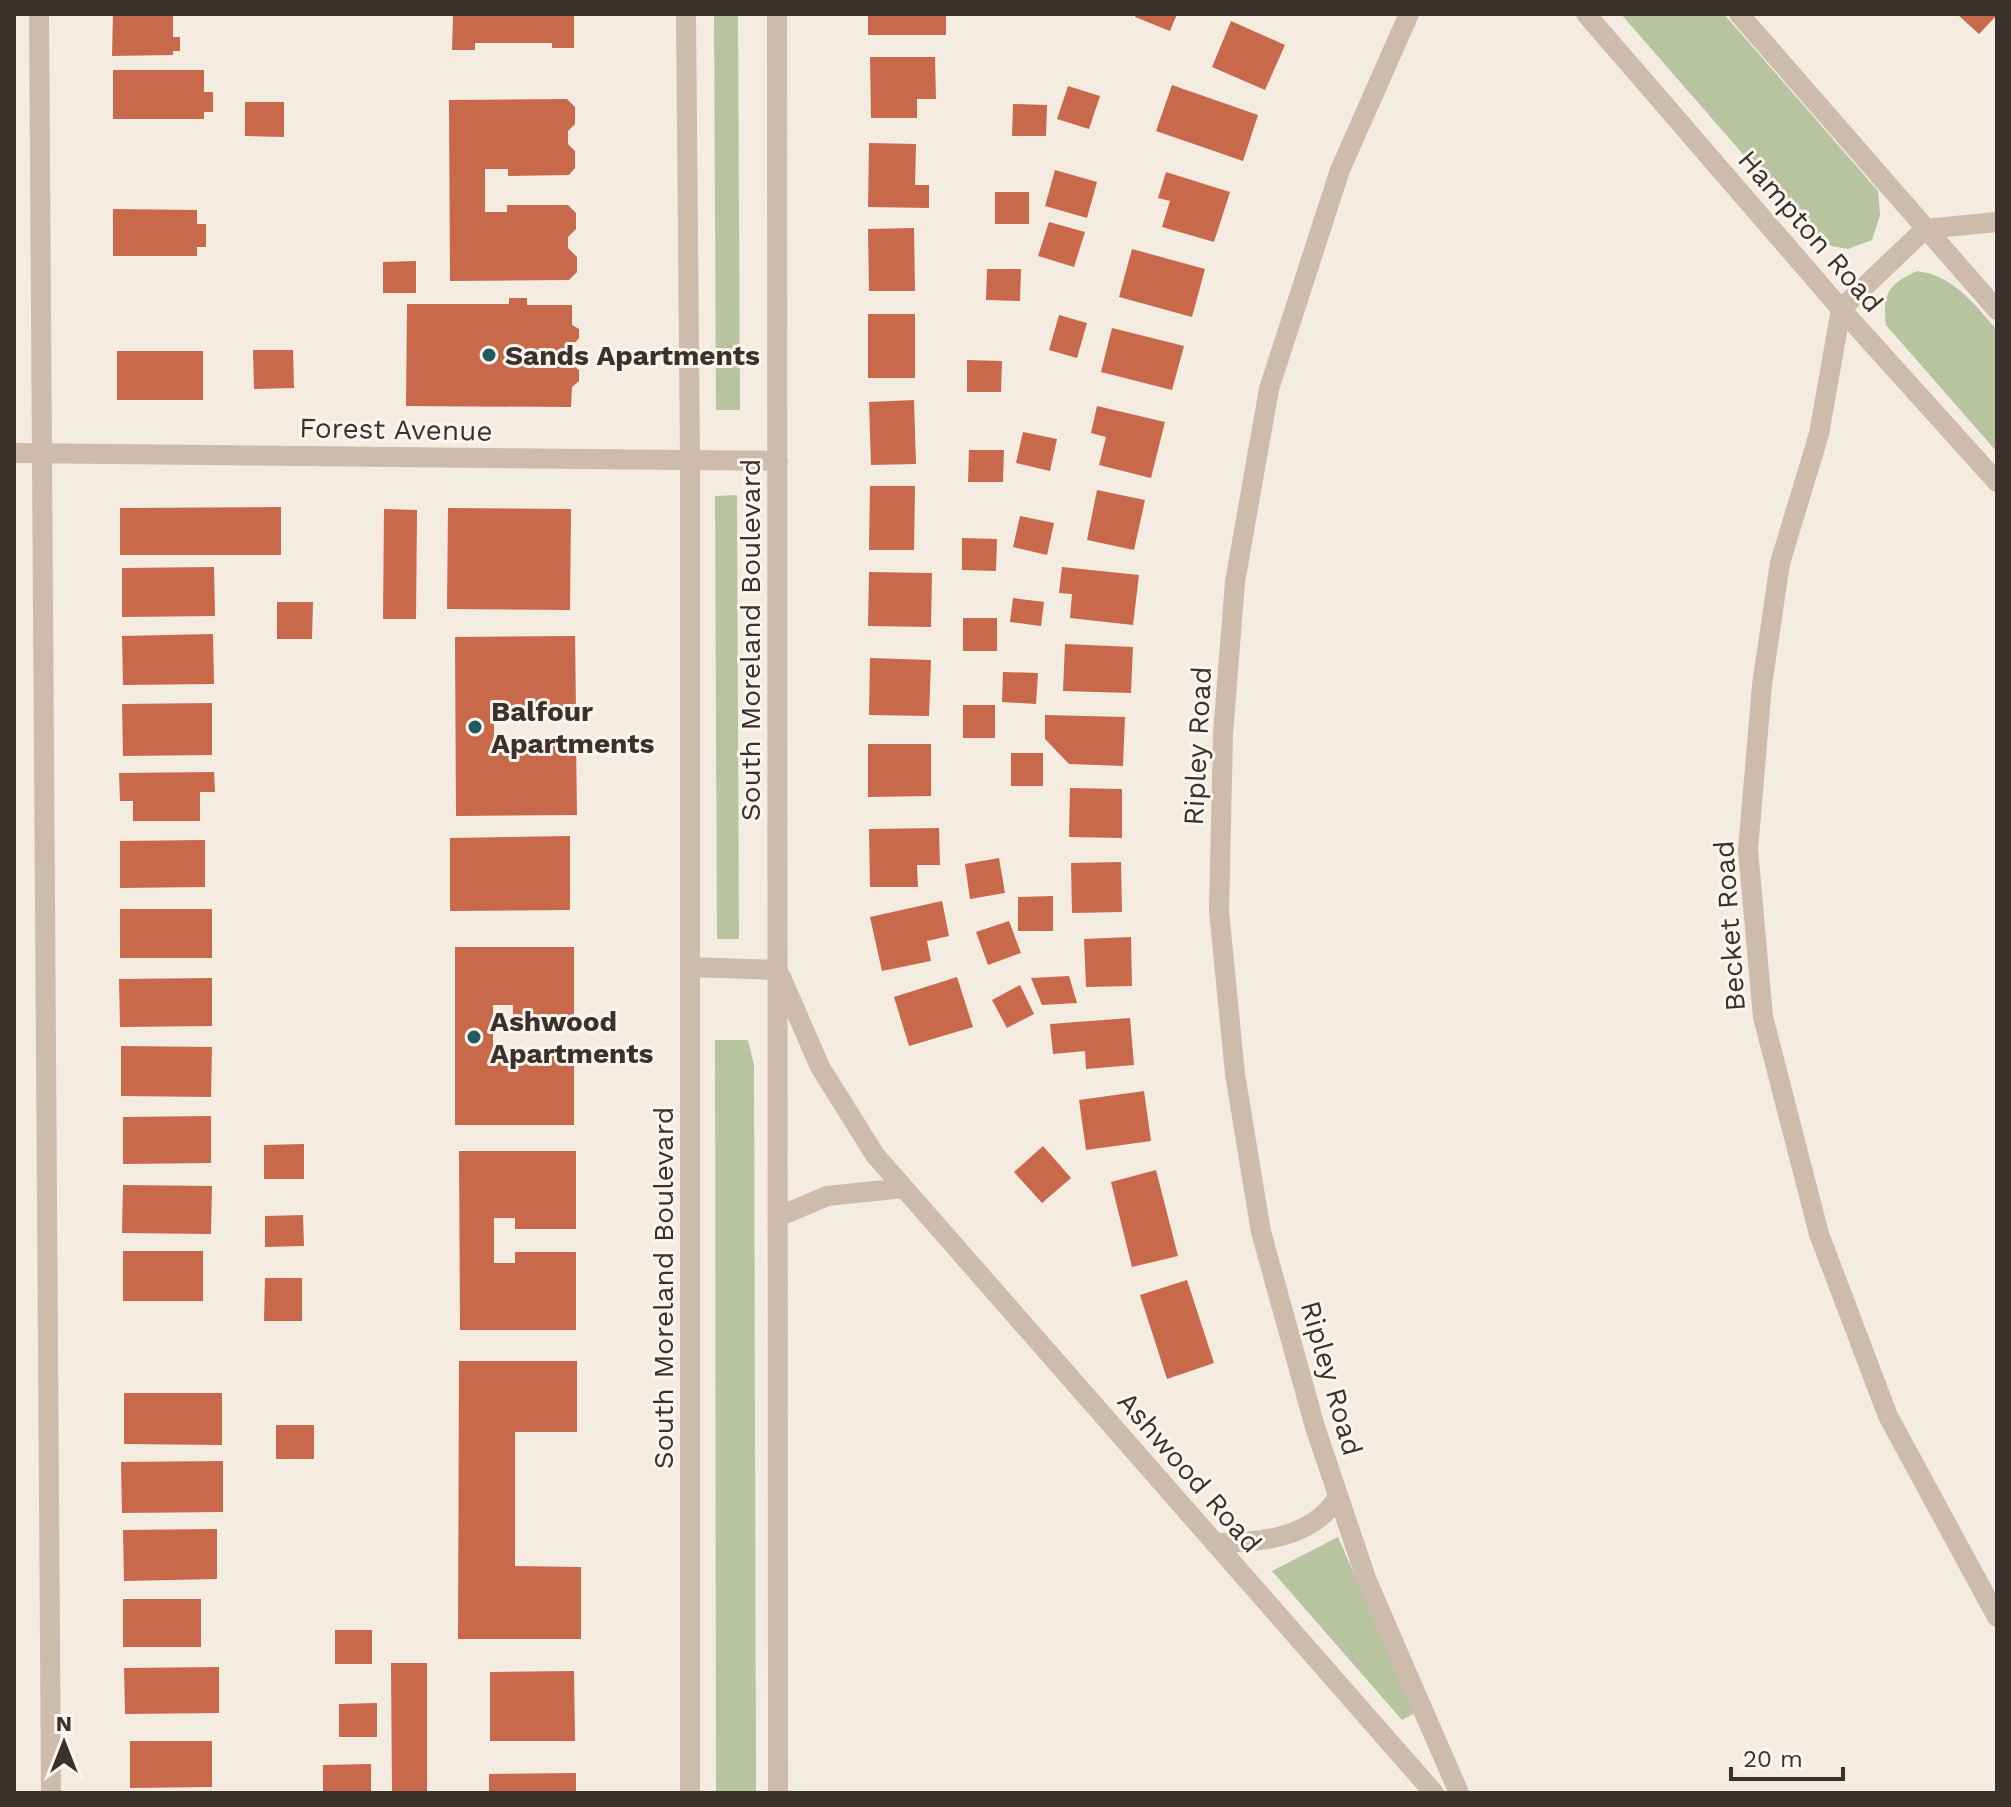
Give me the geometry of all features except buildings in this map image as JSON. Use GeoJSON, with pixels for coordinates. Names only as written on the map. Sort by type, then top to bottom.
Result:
{"type":"FeatureCollection","features":[{"type":"Feature","properties":{"kind":"street"},"geometry":{"type":"LineString","coordinates":[[39,14],[51,1793]]}},
{"type":"Feature","properties":{"kind":"street","name":"South Moreland Boulevard"},"geometry":{"type":"LineString","coordinates":[[686,14],[690,460],[690,1793]]}},
{"type":"Feature","properties":{"kind":"street","name":"South Moreland Boulevard"},"geometry":{"type":"LineString","coordinates":[[777,14],[778,1793]]}},
{"type":"Feature","properties":{"kind":"street","name":"Ripley Road"},"geometry":{"type":"LineString","coordinates":[[1409,14],[1340,170],[1269,389],[1235,582],[1223,734],[1219,911],[1235,1074],[1261,1232],[1315,1427],[1367,1581],[1459,1793]]}},
{"type":"Feature","properties":{"kind":"street","name":"Hampton Road"},"geometry":{"type":"LineString","coordinates":[[1586,14],[1841,309],[1997,482]]}},
{"type":"Feature","properties":{"kind":"street"},"geometry":{"type":"LineString","coordinates":[[1739,14],[1997,310]]}},
{"type":"Feature","properties":{"kind":"street"},"geometry":{"type":"LineString","coordinates":[[1841,309],[1925,229],[1997,222]]}},
{"type":"Feature","properties":{"kind":"street","name":"Becket Road"},"geometry":{"type":"LineString","coordinates":[[1841,309],[1819,434],[1780,563],[1762,685],[1748,850],[1763,1017],[1819,1234],[1888,1416],[1997,1617]]}},
{"type":"Feature","properties":{"kind":"street","name":"Forest Avenue"},"geometry":{"type":"LineString","coordinates":[[14,453],[778,461]]}},
{"type":"Feature","properties":{"kind":"street"},"geometry":{"type":"LineString","coordinates":[[690,967],[778,970]]}},
{"type":"Feature","properties":{"kind":"street","name":"Ashwood Road"},"geometry":{"type":"LineString","coordinates":[[778,970],[820,1067],[875,1155],[1434,1793]]}},
{"type":"Feature","properties":{"kind":"street"},"geometry":{"type":"LineString","coordinates":[[778,1217],[827,1196],[904,1188]]}},
{"type":"Feature","properties":{"kind":"street","name":"Ripley Road"},"geometry":{"type":"LineString","coordinates":[[1215,1543],[1251,1543],[1305,1528],[1331,1508],[1338,1496]]}},
{"type":"Feature","properties":{"kind":"green space"},"geometry":{"type":"Polygon","coordinates":[[[714,14],[738,14],[740,410],[716,410],[714,14]]]}},
{"type":"Feature","properties":{"kind":"green space"},"geometry":{"type":"Polygon","coordinates":[[[1621,14],[1724,14],[1878,191],[1880,215],[1872,240],[1848,249],[1821,244],[1621,14]]]}},
{"type":"Feature","properties":{"kind":"green space"},"geometry":{"type":"Polygon","coordinates":[[[1917,271],[1952,285],[1997,330],[1997,452],[1886,325],[1885,305],[1890,291],[1900,280],[1917,271]]]}},
{"type":"Feature","properties":{"kind":"green space"},"geometry":{"type":"Polygon","coordinates":[[[737,495],[739,939],[717,939],[715,496],[737,495]]]}},
{"type":"Feature","properties":{"kind":"green space"},"geometry":{"type":"Polygon","coordinates":[[[715,1040],[748,1040],[754,1065],[756,1793],[716,1793],[715,1040]]]}},
{"type":"Feature","properties":{"kind":"green space"},"geometry":{"type":"Polygon","coordinates":[[[1338,1537],[1415,1713],[1402,1720],[1272,1571],[1338,1537]]]}},
{"type":"Feature","properties":{"kind":"place","name":"Sands Apartments"},"geometry":{"type":"Point","coordinates":[489,355]}},
{"type":"Feature","properties":{"kind":"place","name":"Balfour Apartments"},"geometry":{"type":"Point","coordinates":[475,727]}},
{"type":"Feature","properties":{"kind":"place","name":"Ashwood Apartments"},"geometry":{"type":"Point","coordinates":[474,1037]}}]}
